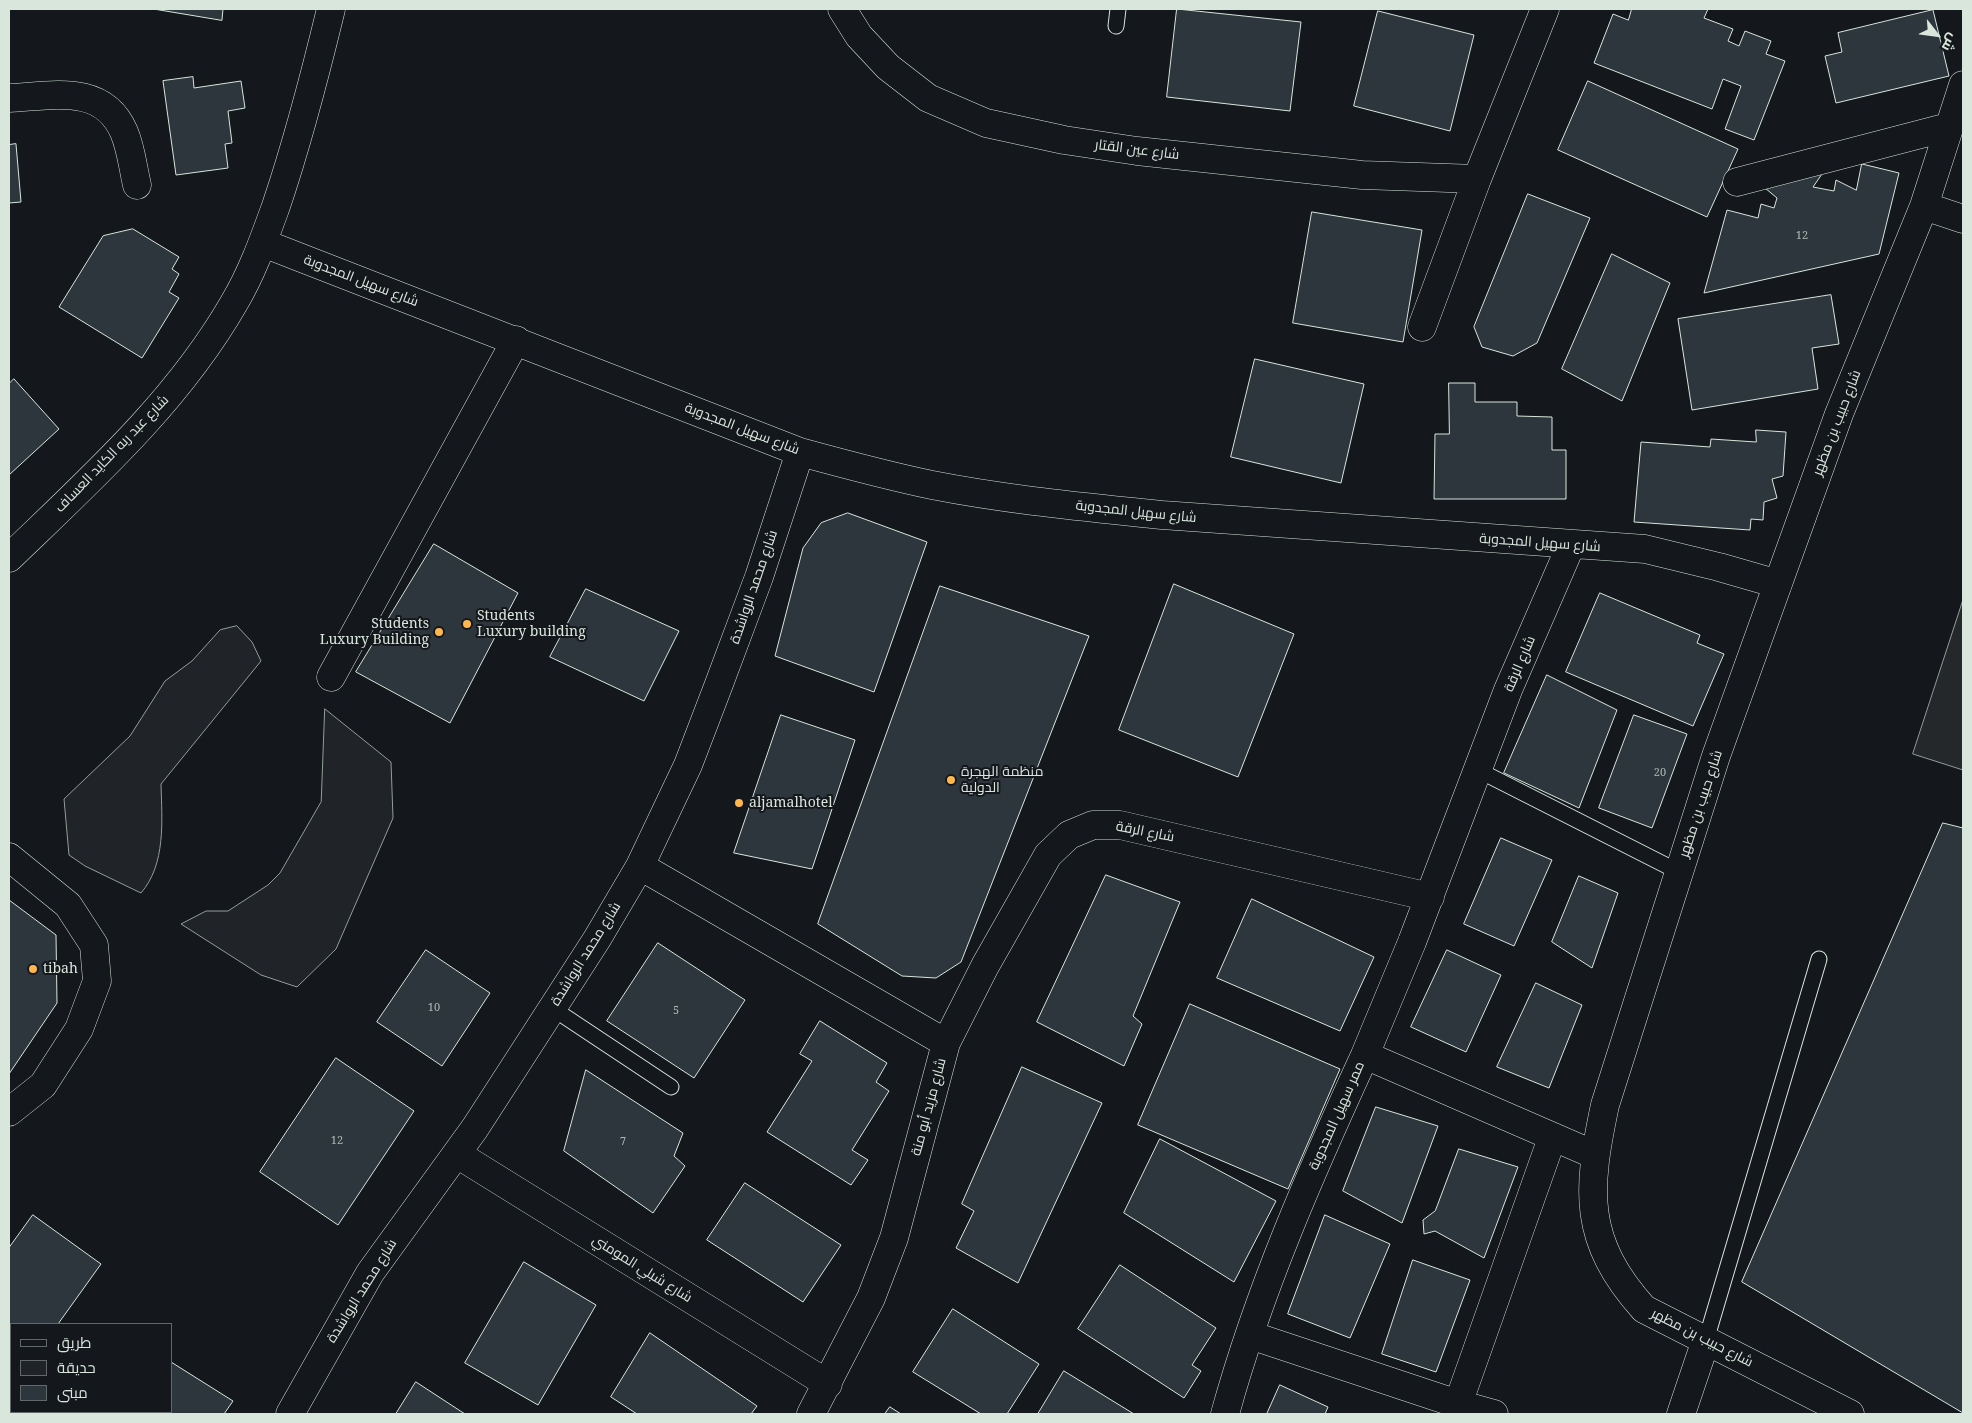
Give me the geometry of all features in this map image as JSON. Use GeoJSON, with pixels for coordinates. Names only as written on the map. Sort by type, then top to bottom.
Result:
{"type":"FeatureCollection","features":[{"type":"Feature","properties":{"kind":"street","name":"شارع عبد ربه الكايد العساف"},"geometry":{"type":"LineString","coordinates":[[9,558],[160,408],[200,356],[235,302],[262,243],[298,143],[331,9]]}},
{"type":"Feature","properties":{"kind":"street","name":"شارع عين القتار"},"geometry":{"type":"LineString","coordinates":[[842,9],[859,36],[888,67],[928,98],[986,123],[1064,140],[1137,151],[1362,176],[1477,180]]}},
{"type":"Feature","properties":{"kind":"street"},"geometry":{"type":"LineString","coordinates":[[1422,327],[1544,9]]}},
{"type":"Feature","properties":{"kind":"street","name":"شارع حبيب بن مظهر"},"geometry":{"type":"LineString","coordinates":[[1850,1414],[1644,1309],[1622,1284],[1604,1251],[1592,1208],[1594,1155],[1606,1105],[1716,756],[1839,414],[1924,206],[1963,85]]}},
{"type":"Feature","properties":{"kind":"street"},"geometry":{"type":"LineString","coordinates":[[9,98],[78,95],[101,102],[116,116],[125,134],[137,185]]}},
{"type":"Feature","properties":{"kind":"street"},"geometry":{"type":"LineString","coordinates":[[1737,182],[1948,127]]}},
{"type":"Feature","properties":{"kind":"street"},"geometry":{"type":"LineString","coordinates":[[1924,206],[1963,219]]}},
{"type":"Feature","properties":{"kind":"street","name":"شارع سهيل المجدوبة"},"geometry":{"type":"LineString","coordinates":[[262,243],[516,340],[800,452],[866,471],[934,486],[1084,507],[1308,527],[1646,549],[1778,584]]}},
{"type":"Feature","properties":{"kind":"street"},"geometry":{"type":"LineString","coordinates":[[331,676],[516,340]]}},
{"type":"Feature","properties":{"kind":"street","name":"شارع محمد الرواشدة"},"geometry":{"type":"LineString","coordinates":[[290,1414],[370,1273],[456,1154],[552,1008],[640,866],[688,765],[759,577],[800,452]]}},
{"type":"Feature","properties":{"kind":"street","name":"شارع الرقة"},"geometry":{"type":"LineString","coordinates":[[1364,1055],[1430,897],[1476,770],[1571,545]]}},
{"type":"Feature","properties":{"kind":"street","name":"شارع الرقة"},"geometry":{"type":"LineString","coordinates":[[946,1043],[985,966],[1048,855],[1069,834],[1093,825],[1120,825],[1430,897]]}},
{"type":"Feature","properties":{"kind":"street"},"geometry":{"type":"LineString","coordinates":[[9,858],[68,905],[94,945],[97,981],[79,1029],[43,1085],[9,1112]]}},
{"type":"Feature","properties":{"kind":"street","name":"شارع مزيد أبو منة"},"geometry":{"type":"LineString","coordinates":[[640,866],[946,1043],[894,1238],[871,1298],[811,1414]]}},
{"type":"Feature","properties":{"kind":"street","name":"ممر سهيل المجدوبة"},"geometry":{"type":"LineString","coordinates":[[1225,1414],[1279,1249],[1323,1144],[1364,1055],[1594,1155]]}},
{"type":"Feature","properties":{"kind":"street"},"geometry":{"type":"LineString","coordinates":[[1458,1404],[1552,1138]]}},
{"type":"Feature","properties":{"kind":"street","name":"شارع شبلي المومني"},"geometry":{"type":"LineString","coordinates":[[456,1154],[828,1384]]}},
{"type":"Feature","properties":{"kind":"street"},"geometry":{"type":"LineString","coordinates":[[1250,1336],[1494,1414]]}},
{"type":"Feature","properties":{"kind":"street"},"geometry":{"type":"LineString","coordinates":[[1681,1414],[1706,1340]]}},
{"type":"Feature","properties":{"kind":"lane"},"geometry":{"type":"LineString","coordinates":[[1116,26],[1118,9]]}},
{"type":"Feature","properties":{"kind":"lane"},"geometry":{"type":"LineString","coordinates":[[1476,770],[1679,872]]}},
{"type":"Feature","properties":{"kind":"lane"},"geometry":{"type":"LineString","coordinates":[[1706,1340],[1819,958]]}},
{"type":"Feature","properties":{"kind":"lane"},"geometry":{"type":"LineString","coordinates":[[552,1008],[671,1087]]}},
{"type":"Feature","properties":{"kind":"green space"},"geometry":{"type":"Polygon","coordinates":[[[237,626],[252,642],[261,661],[161,784],[161,842],[159,856],[149,882],[141,893],[85,866],[69,855],[64,799],[130,736],[165,681],[192,661],[220,630],[237,626]]]}},
{"type":"Feature","properties":{"kind":"green space"},"geometry":{"type":"Polygon","coordinates":[[[325,709],[391,762],[393,818],[336,949],[297,987],[261,975],[181,924],[206,911],[228,911],[268,885],[280,873],[321,802],[325,709]]]}},
{"type":"Feature","properties":{"kind":"shaded area"},"geometry":{"type":"Polygon","coordinates":[[[1963,600],[1963,770],[1913,754],[1963,600]]]}},
{"type":"Feature","properties":{"kind":"building"},"geometry":{"type":"Polygon","coordinates":[[[154,9],[223,9],[222,20],[154,9]]]}},
{"type":"Feature","properties":{"kind":"building"},"geometry":{"type":"Polygon","coordinates":[[[1177,9],[1301,22],[1290,111],[1167,97],[1177,9]]]}},
{"type":"Feature","properties":{"kind":"building"},"geometry":{"type":"Polygon","coordinates":[[[1632,9],[1708,9],[1704,18],[1733,29],[1728,41],[1739,46],[1745,31],[1771,41],[1766,54],[1785,61],[1754,140],[1725,129],[1741,86],[1723,79],[1712,109],[1594,63],[1613,14],[1628,20],[1632,9]]]}},
{"type":"Feature","properties":{"kind":"building"},"geometry":{"type":"Polygon","coordinates":[[[1933,10],[1949,76],[1836,103],[1825,56],[1842,52],[1838,33],[1933,10]]]}},
{"type":"Feature","properties":{"kind":"building"},"geometry":{"type":"Polygon","coordinates":[[[1378,11],[1474,35],[1450,131],[1354,106],[1378,11]]]}},
{"type":"Feature","properties":{"kind":"building"},"geometry":{"type":"Polygon","coordinates":[[[193,77],[194,88],[241,81],[245,108],[228,111],[232,143],[225,144],[228,168],[176,175],[163,81],[193,77]]]}},
{"type":"Feature","properties":{"kind":"building"},"geometry":{"type":"Polygon","coordinates":[[[1588,81],[1738,149],[1707,217],[1558,150],[1588,81]]]}},
{"type":"Feature","properties":{"kind":"building"},"geometry":{"type":"Polygon","coordinates":[[[16,144],[21,202],[9,203],[9,145],[16,144]]]}},
{"type":"Feature","properties":{"kind":"building"},"geometry":{"type":"Polygon","coordinates":[[[1862,164],[1899,173],[1879,254],[1704,293],[1727,210],[1758,218],[1761,204],[1774,208],[1777,198],[1759,183],[1822,174],[1813,187],[1834,191],[1836,180],[1856,190],[1862,164]]]}},
{"type":"Feature","properties":{"kind":"building"},"geometry":{"type":"Polygon","coordinates":[[[1528,194],[1590,218],[1537,343],[1513,356],[1482,347],[1474,327],[1528,194]]]}},
{"type":"Feature","properties":{"kind":"building"},"geometry":{"type":"Polygon","coordinates":[[[1312,212],[1422,230],[1403,342],[1293,323],[1312,212]]]}},
{"type":"Feature","properties":{"kind":"building"},"geometry":{"type":"Polygon","coordinates":[[[133,229],[179,257],[172,269],[179,274],[169,292],[179,298],[142,358],[59,307],[103,236],[133,229]]]}},
{"type":"Feature","properties":{"kind":"building"},"geometry":{"type":"Polygon","coordinates":[[[1612,254],[1670,283],[1622,401],[1562,369],[1612,254]]]}},
{"type":"Feature","properties":{"kind":"building"},"geometry":{"type":"Polygon","coordinates":[[[1831,295],[1839,344],[1812,348],[1818,389],[1692,410],[1678,319],[1831,295]]]}},
{"type":"Feature","properties":{"kind":"building"},"geometry":{"type":"Polygon","coordinates":[[[1255,359],[1364,384],[1341,483],[1231,457],[1255,359]]]}},
{"type":"Feature","properties":{"kind":"building"},"geometry":{"type":"Polygon","coordinates":[[[14,379],[59,429],[9,475],[9,384],[14,379]]]}},
{"type":"Feature","properties":{"kind":"building"},"geometry":{"type":"Polygon","coordinates":[[[1449,383],[1475,383],[1475,402],[1517,402],[1517,416],[1552,417],[1552,450],[1566,450],[1566,499],[1434,499],[1435,434],[1449,434],[1449,383]]]}},
{"type":"Feature","properties":{"kind":"building"},"geometry":{"type":"Polygon","coordinates":[[[1756,430],[1786,432],[1783,476],[1772,479],[1777,498],[1764,502],[1763,520],[1751,519],[1750,530],[1634,522],[1641,442],[1710,447],[1711,439],[1756,442],[1756,430]]]}},
{"type":"Feature","properties":{"kind":"building"},"geometry":{"type":"Polygon","coordinates":[[[848,513],[927,542],[874,692],[775,656],[803,548],[821,523],[848,513]]]}},
{"type":"Feature","properties":{"kind":"building","name":"Students Luxury Building"},"geometry":{"type":"Polygon","coordinates":[[[434,544],[518,593],[450,723],[356,672],[434,544]]]}},
{"type":"Feature","properties":{"kind":"building"},"geometry":{"type":"Polygon","coordinates":[[[1174,584],[1294,634],[1238,777],[1119,730],[1174,584]]]}},
{"type":"Feature","properties":{"kind":"building","name":"منظمة الهجرة الدولية"},"geometry":{"type":"Polygon","coordinates":[[[940,586],[1089,636],[961,962],[936,978],[902,976],[818,924],[940,586]]]}},
{"type":"Feature","properties":{"kind":"building"},"geometry":{"type":"Polygon","coordinates":[[[586,589],[679,631],[644,701],[550,657],[586,589]]]}},
{"type":"Feature","properties":{"kind":"building"},"geometry":{"type":"Polygon","coordinates":[[[1600,593],[1700,635],[1697,643],[1724,654],[1693,726],[1566,672],[1600,593]]]}},
{"type":"Feature","properties":{"kind":"building"},"geometry":{"type":"Polygon","coordinates":[[[1547,675],[1617,710],[1579,808],[1504,773],[1547,675]]]}},
{"type":"Feature","properties":{"kind":"building"},"geometry":{"type":"Polygon","coordinates":[[[781,715],[855,740],[812,869],[734,853],[781,715]]]}},
{"type":"Feature","properties":{"kind":"building"},"geometry":{"type":"Polygon","coordinates":[[[1634,715],[1687,734],[1652,828],[1599,808],[1634,715]]]}},
{"type":"Feature","properties":{"kind":"building"},"geometry":{"type":"Polygon","coordinates":[[[1943,823],[1963,828],[1963,1413],[1742,1282],[1943,823]]]}},
{"type":"Feature","properties":{"kind":"building"},"geometry":{"type":"Polygon","coordinates":[[[1501,838],[1552,860],[1514,946],[1464,924],[1501,838]]]}},
{"type":"Feature","properties":{"kind":"building"},"geometry":{"type":"Polygon","coordinates":[[[1106,875],[1180,902],[1133,1016],[1142,1024],[1124,1066],[1037,1022],[1106,875]]]}},
{"type":"Feature","properties":{"kind":"building"},"geometry":{"type":"Polygon","coordinates":[[[1579,876],[1618,893],[1592,968],[1552,942],[1579,876]]]}},
{"type":"Feature","properties":{"kind":"building"},"geometry":{"type":"Polygon","coordinates":[[[1252,899],[1374,957],[1340,1031],[1217,978],[1252,899]]]}},
{"type":"Feature","properties":{"kind":"building","name":"tibah"},"geometry":{"type":"Polygon","coordinates":[[[9,900],[56,935],[57,1003],[9,1074],[9,900]]]}},
{"type":"Feature","properties":{"kind":"building"},"geometry":{"type":"Polygon","coordinates":[[[658,943],[745,1000],[694,1078],[607,1021],[658,943]]]}},
{"type":"Feature","properties":{"kind":"building"},"geometry":{"type":"Polygon","coordinates":[[[426,950],[490,993],[442,1066],[377,1022],[426,950]]]}},
{"type":"Feature","properties":{"kind":"building"},"geometry":{"type":"Polygon","coordinates":[[[1447,950],[1501,975],[1466,1052],[1411,1027],[1447,950]]]}},
{"type":"Feature","properties":{"kind":"building"},"geometry":{"type":"Polygon","coordinates":[[[1536,983],[1582,1005],[1549,1088],[1497,1067],[1536,983]]]}},
{"type":"Feature","properties":{"kind":"building"},"geometry":{"type":"Polygon","coordinates":[[[1190,1004],[1340,1069],[1288,1189],[1138,1125],[1190,1004]]]}},
{"type":"Feature","properties":{"kind":"building"},"geometry":{"type":"Polygon","coordinates":[[[820,1021],[887,1063],[876,1082],[889,1091],[852,1150],[868,1160],[851,1185],[767,1132],[812,1061],[800,1054],[820,1021]]]}},
{"type":"Feature","properties":{"kind":"building"},"geometry":{"type":"Polygon","coordinates":[[[336,1058],[414,1111],[338,1225],[260,1172],[336,1058]]]}},
{"type":"Feature","properties":{"kind":"building"},"geometry":{"type":"Polygon","coordinates":[[[1022,1067],[1102,1103],[1018,1283],[956,1248],[974,1211],[962,1204],[1022,1067]]]}},
{"type":"Feature","properties":{"kind":"building"},"geometry":{"type":"Polygon","coordinates":[[[586,1070],[683,1133],[674,1156],[685,1166],[653,1213],[564,1151],[586,1070]]]}},
{"type":"Feature","properties":{"kind":"building"},"geometry":{"type":"Polygon","coordinates":[[[1376,1107],[1438,1126],[1402,1223],[1343,1191],[1376,1107]]]}},
{"type":"Feature","properties":{"kind":"building"},"geometry":{"type":"Polygon","coordinates":[[[1160,1139],[1276,1201],[1234,1282],[1124,1213],[1160,1139]]]}},
{"type":"Feature","properties":{"kind":"building"},"geometry":{"type":"Polygon","coordinates":[[[1459,1149],[1518,1167],[1484,1258],[1435,1231],[1424,1234],[1423,1220],[1435,1211],[1459,1149]]]}},
{"type":"Feature","properties":{"kind":"building"},"geometry":{"type":"Polygon","coordinates":[[[745,1183],[841,1245],[803,1302],[707,1240],[745,1183]]]}},
{"type":"Feature","properties":{"kind":"building"},"geometry":{"type":"Polygon","coordinates":[[[33,1215],[101,1264],[59,1323],[10,1323],[9,1393],[9,1248],[33,1215]]]}},
{"type":"Feature","properties":{"kind":"building"},"geometry":{"type":"Polygon","coordinates":[[[1325,1215],[1390,1244],[1350,1338],[1288,1314],[1325,1215]]]}},
{"type":"Feature","properties":{"kind":"building"},"geometry":{"type":"Polygon","coordinates":[[[1413,1260],[1470,1280],[1436,1372],[1382,1354],[1413,1260]]]}},
{"type":"Feature","properties":{"kind":"building"},"geometry":{"type":"Polygon","coordinates":[[[524,1262],[596,1305],[538,1405],[465,1363],[524,1262]]]}},
{"type":"Feature","properties":{"kind":"building"},"geometry":{"type":"Polygon","coordinates":[[[1120,1265],[1216,1328],[1192,1365],[1201,1371],[1184,1398],[1078,1329],[1120,1265]]]}},
{"type":"Feature","properties":{"kind":"building"},"geometry":{"type":"Polygon","coordinates":[[[953,1309],[1039,1364],[1007,1414],[981,1414],[913,1372],[953,1309]]]}},
{"type":"Feature","properties":{"kind":"building"},"geometry":{"type":"Polygon","coordinates":[[[650,1333],[757,1406],[751,1414],[637,1414],[611,1397],[650,1333]]]}},
{"type":"Feature","properties":{"kind":"building"},"geometry":{"type":"Polygon","coordinates":[[[172,1363],[233,1401],[224,1414],[100,1414],[172,1413],[172,1363]]]}},
{"type":"Feature","properties":{"kind":"building"},"geometry":{"type":"Polygon","coordinates":[[[1064,1371],[1134,1414],[1038,1414],[1064,1371]]]}},
{"type":"Feature","properties":{"kind":"building"},"geometry":{"type":"Polygon","coordinates":[[[416,1382],[465,1414],[396,1414],[416,1382]]]}},
{"type":"Feature","properties":{"kind":"building"},"geometry":{"type":"Polygon","coordinates":[[[1280,1385],[1328,1407],[1325,1414],[1267,1414],[1280,1385]]]}},
{"type":"Feature","properties":{"kind":"building"},"geometry":{"type":"Polygon","coordinates":[[[890,1407],[901,1414],[885,1414],[890,1407]]]}},
{"type":"Feature","properties":{"kind":"place","name":"Students Luxury building"},"geometry":{"type":"Point","coordinates":[467,624]}},
{"type":"Feature","properties":{"kind":"place","name":"Students Luxury Building"},"geometry":{"type":"Point","coordinates":[439,632]}},
{"type":"Feature","properties":{"kind":"place","name":"منظمة الهجرة الدولية"},"geometry":{"type":"Point","coordinates":[951,780]}},
{"type":"Feature","properties":{"kind":"place","name":"aljamalhotel"},"geometry":{"type":"Point","coordinates":[739,803]}},
{"type":"Feature","properties":{"kind":"place","name":"tibah"},"geometry":{"type":"Point","coordinates":[33,969]}}]}
